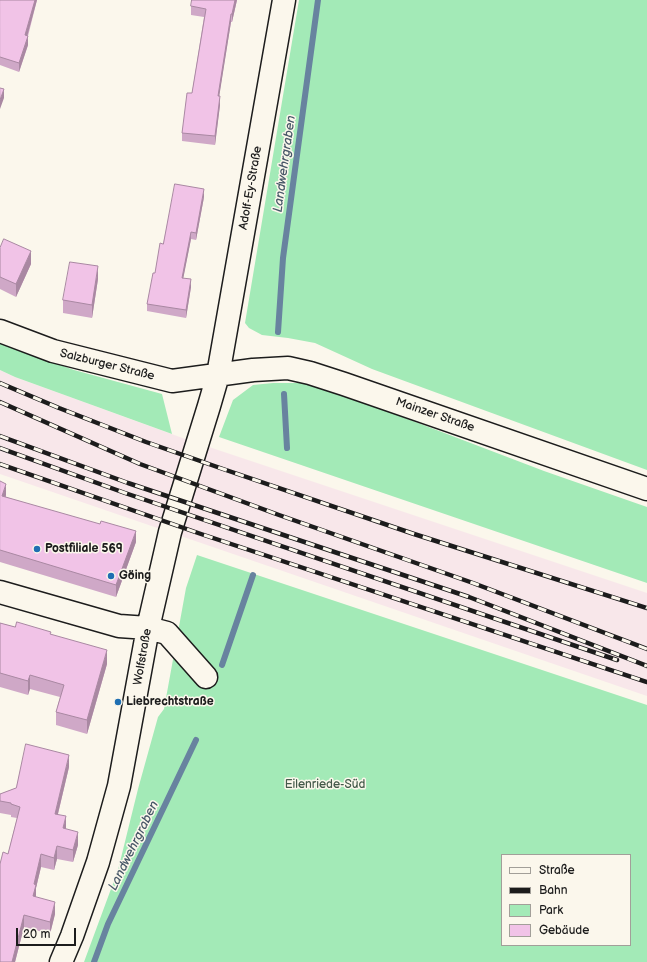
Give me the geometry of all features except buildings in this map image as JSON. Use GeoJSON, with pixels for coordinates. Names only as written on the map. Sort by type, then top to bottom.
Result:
{"type":"FeatureCollection","features":[{"type":"Feature","properties":{"kind":"street","name":"Adolf-Ey-Straße"},"geometry":{"type":"LineString","coordinates":[[218,375],[284,0]]}},
{"type":"Feature","properties":{"kind":"street","name":"Salzburger Straße"},"geometry":{"type":"LineString","coordinates":[[0,331],[53,351],[172,381],[218,375]]}},
{"type":"Feature","properties":{"kind":"street","name":"Mainzer Straße"},"geometry":{"type":"LineString","coordinates":[[218,375],[253,370],[282,369],[310,373],[647,489]]}},
{"type":"Feature","properties":{"kind":"street","name":"Wolfstraße"},"geometry":{"type":"LineString","coordinates":[[61,962],[72,936],[98,862],[119,786],[157,630],[170,532],[218,375]]}},
{"type":"Feature","properties":{"kind":"street"},"geometry":{"type":"LineString","coordinates":[[0,592],[119,626],[157,630],[206,677]]}},
{"type":"Feature","properties":{"kind":"shaded area"},"geometry":{"type":"Polygon","coordinates":[[[0,370],[15,377],[188,440],[647,593],[647,696],[0,474],[0,370]]]}},
{"type":"Feature","properties":{"kind":"green space"},"geometry":{"type":"Polygon","coordinates":[[[299,0],[647,0],[647,470],[372,369],[315,343],[262,335],[249,328],[245,323],[299,0]]]}},
{"type":"Feature","properties":{"kind":"green space"},"geometry":{"type":"Polygon","coordinates":[[[0,343],[74,370],[162,394],[172,434],[15,377],[0,370],[0,343]]]}},
{"type":"Feature","properties":{"kind":"green space"},"geometry":{"type":"Polygon","coordinates":[[[273,383],[308,383],[329,389],[544,471],[647,507],[647,583],[219,437],[233,400],[253,385],[273,383]]]}},
{"type":"Feature","properties":{"kind":"green space","name":"Eilenriede-Süd"},"geometry":{"type":"Polygon","coordinates":[[[197,555],[647,705],[647,962],[84,962],[118,870],[158,717],[164,709],[186,588],[197,555]]]}},
{"type":"Feature","properties":{"kind":"waterway","name":"Landwehrgraben"},"geometry":{"type":"LineString","coordinates":[[278,332],[283,258],[318,0]]}},
{"type":"Feature","properties":{"kind":"waterway","name":"Landwehrgraben"},"geometry":{"type":"LineString","coordinates":[[284,394],[287,448]]}},
{"type":"Feature","properties":{"kind":"waterway","name":"Landwehrgraben"},"geometry":{"type":"LineString","coordinates":[[222,665],[253,575]]}},
{"type":"Feature","properties":{"kind":"waterway","name":"Landwehrgraben"},"geometry":{"type":"LineString","coordinates":[[94,962],[108,924],[196,740]]}},
{"type":"Feature","properties":{"kind":"railway"},"geometry":{"type":"LineString","coordinates":[[0,383],[146,442],[223,469],[414,534],[647,608]]}},
{"type":"Feature","properties":{"kind":"railway"},"geometry":{"type":"LineString","coordinates":[[0,402],[140,464],[279,515],[473,583],[647,649]]}},
{"type":"Feature","properties":{"kind":"railway"},"geometry":{"type":"LineString","coordinates":[[0,436],[128,483],[469,597],[647,666]]}},
{"type":"Feature","properties":{"kind":"railway"},"geometry":{"type":"LineString","coordinates":[[0,448],[125,493],[617,660]]}},
{"type":"Feature","properties":{"kind":"railway"},"geometry":{"type":"LineString","coordinates":[[0,464],[201,534],[647,682]]}},
{"type":"Feature","properties":{"kind":"place","name":"Postfiliale 569"},"geometry":{"type":"Point","coordinates":[37,549]}},
{"type":"Feature","properties":{"kind":"place","name":"Göing"},"geometry":{"type":"Point","coordinates":[111,576]}},
{"type":"Feature","properties":{"kind":"place","name":"Liebrechtstraße"},"geometry":{"type":"Point","coordinates":[118,702]}}]}
